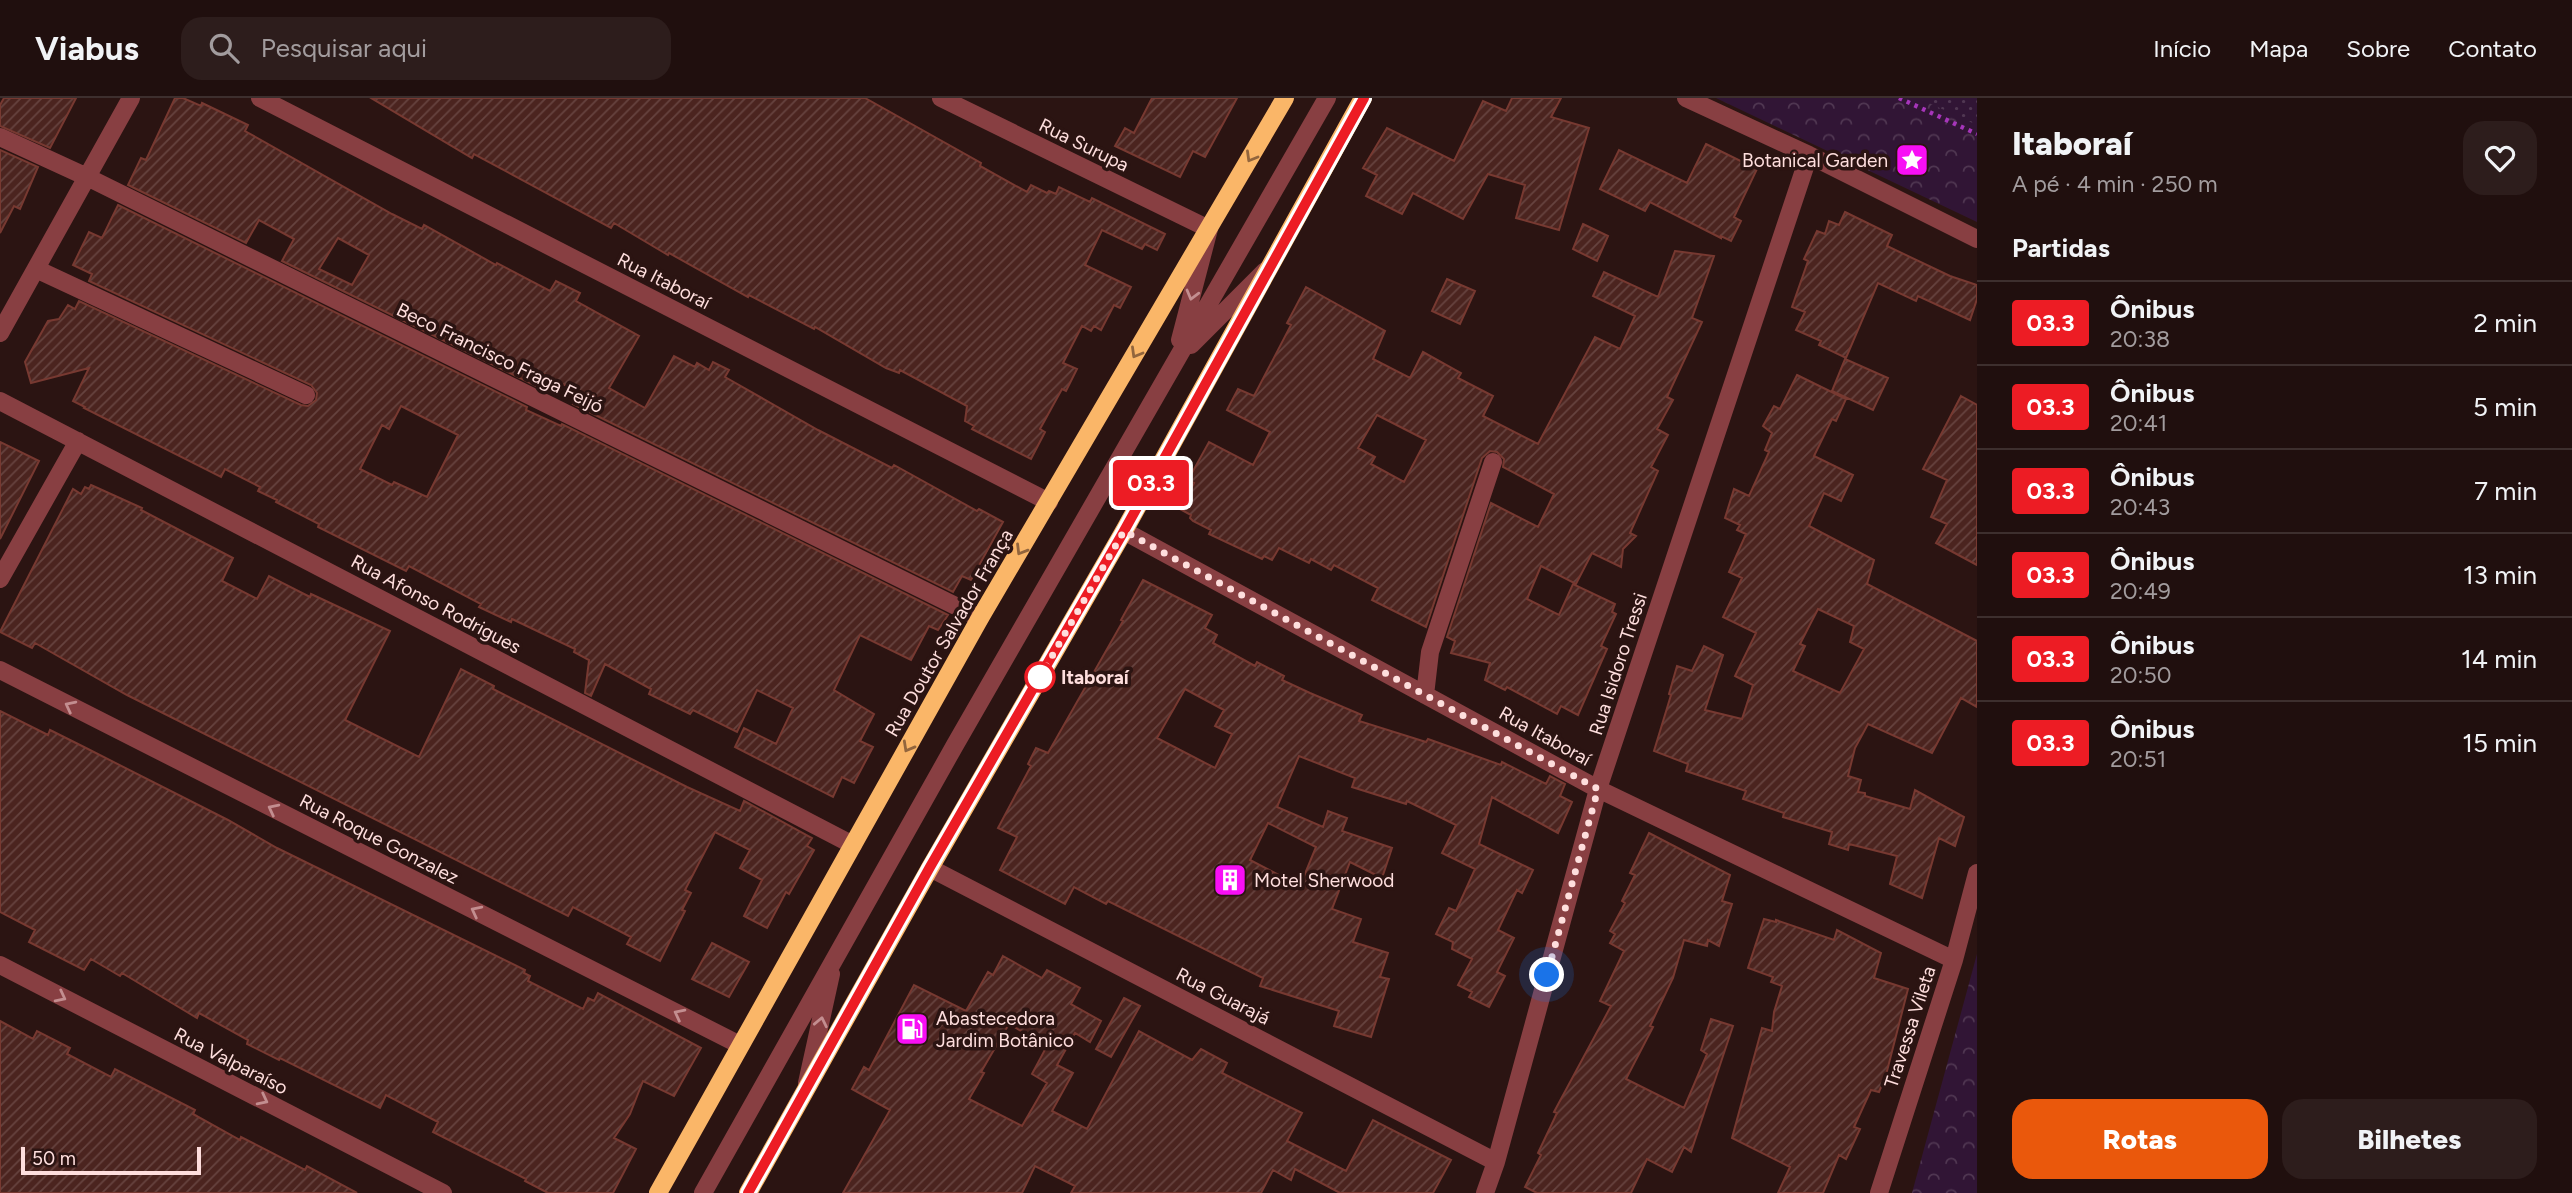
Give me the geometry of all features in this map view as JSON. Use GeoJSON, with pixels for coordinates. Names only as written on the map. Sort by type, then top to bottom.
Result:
{"type":"FeatureCollection","features":[{"type":"Feature","properties":{"kind":"main road","name":"Rua Doutor Salvador França"},"geometry":{"type":"LineString","coordinates":[[658,1193],[980,618],[1285,98]]}},
{"type":"Feature","properties":{"kind":"main road"},"geometry":{"type":"LineString","coordinates":[[748,1193],[930,867],[1124,531],[1363,98]]}},
{"type":"Feature","properties":{"kind":"street"},"geometry":{"type":"LineString","coordinates":[[0,332],[131,98]]}},
{"type":"Feature","properties":{"kind":"street","name":"Rua Itaboraí"},"geometry":{"type":"LineString","coordinates":[[260,98],[1049,502]]}},
{"type":"Feature","properties":{"kind":"street","name":"Rua Surupa"},"geometry":{"type":"LineString","coordinates":[[941,98],[1209,229]]}},
{"type":"Feature","properties":{"kind":"street"},"geometry":{"type":"LineString","coordinates":[[703,1193],[1326,98]]}},
{"type":"Feature","properties":{"kind":"street"},"geometry":{"type":"LineString","coordinates":[[1686,98],[1809,155],[1977,239]]}},
{"type":"Feature","properties":{"kind":"street","name":"Beco Francisco Fraga Feijó"},"geometry":{"type":"LineString","coordinates":[[0,138],[88,177],[980,618]]}},
{"type":"Feature","properties":{"kind":"street","name":"Rua Isidoro Tressi"},"geometry":{"type":"LineString","coordinates":[[1485,1193],[1496,1162],[1598,789],[1809,155]]}},
{"type":"Feature","properties":{"kind":"street"},"geometry":{"type":"LineString","coordinates":[[1174,363],[1209,229]]}},
{"type":"Feature","properties":{"kind":"street"},"geometry":{"type":"LineString","coordinates":[[1174,363],[1270,265]]}},
{"type":"Feature","properties":{"kind":"street"},"geometry":{"type":"LineString","coordinates":[[36,269],[306,395]]}},
{"type":"Feature","properties":{"kind":"street","name":"Rua Afonso Rodrigues"},"geometry":{"type":"LineString","coordinates":[[0,401],[853,845]]}},
{"type":"Feature","properties":{"kind":"street"},"geometry":{"type":"LineString","coordinates":[[0,579],[78,442]]}},
{"type":"Feature","properties":{"kind":"street"},"geometry":{"type":"LineString","coordinates":[[1425,695],[1430,652],[1493,462]]}},
{"type":"Feature","properties":{"kind":"street","name":"Rua Itaboraí"},"geometry":{"type":"LineString","coordinates":[[1124,531],[1598,789],[1954,960]]}},
{"type":"Feature","properties":{"kind":"street","name":"Rua Roque Gonzalez"},"geometry":{"type":"LineString","coordinates":[[0,670],[740,1045]]}},
{"type":"Feature","properties":{"kind":"street","name":"Rua Guarajá"},"geometry":{"type":"LineString","coordinates":[[930,867],[1496,1162]]}},
{"type":"Feature","properties":{"kind":"street","name":"Travessa Vileta"},"geometry":{"type":"LineString","coordinates":[[1879,1193],[1954,960],[1977,873]]}},
{"type":"Feature","properties":{"kind":"street"},"geometry":{"type":"LineString","coordinates":[[806,1087],[835,957]]}},
{"type":"Feature","properties":{"kind":"street","name":"Rua Valparaíso"},"geometry":{"type":"LineString","coordinates":[[0,965],[443,1193]]}},
{"type":"Feature","properties":{"kind":"path"},"geometry":{"type":"LineString","coordinates":[[1899,98],[1977,134]]}},
{"type":"Feature","properties":{"kind":"green space","name":"Botanical Garden"},"geometry":{"type":"Polygon","coordinates":[[[1716,98],[1977,98],[1977,222],[1716,98]]]}},
{"type":"Feature","properties":{"kind":"green space"},"geometry":{"type":"Polygon","coordinates":[[[1918,98],[1977,98],[1977,125],[1918,98]]]}},
{"type":"Feature","properties":{"kind":"green space"},"geometry":{"type":"Polygon","coordinates":[[[1977,954],[1977,1193],[1912,1193],[1977,954]]]}},
{"type":"Feature","properties":{"kind":"building"},"geometry":{"type":"Polygon","coordinates":[[[4,98],[76,98],[50,148],[0,126],[0,105],[4,98]]]}},
{"type":"Feature","properties":{"kind":"building"},"geometry":{"type":"Polygon","coordinates":[[[175,98],[183,98],[201,106],[202,103],[248,125],[245,131],[392,214],[422,229],[424,225],[550,291],[556,281],[580,293],[576,301],[639,336],[609,388],[645,408],[674,356],[695,367],[697,363],[709,370],[713,362],[729,370],[725,377],[818,430],[892,468],[894,465],[977,511],[979,509],[1003,522],[971,580],[962,576],[953,592],[573,404],[580,393],[544,374],[538,387],[282,261],[294,239],[259,220],[246,243],[128,185],[141,158],[146,160],[175,98]],[[338,238],[319,269],[352,285],[369,255],[338,238]]]}},
{"type":"Feature","properties":{"kind":"building"},"geometry":{"type":"Polygon","coordinates":[[[371,98],[865,98],[1027,192],[1031,185],[1047,193],[1049,191],[1056,194],[1059,187],[1090,202],[1092,198],[1165,234],[1157,250],[1145,244],[1142,249],[1102,230],[1085,265],[1131,287],[1120,308],[1114,305],[1101,330],[1094,326],[1091,331],[1082,326],[1063,363],[1077,369],[1066,391],[1062,389],[1040,429],[1045,432],[1031,459],[972,429],[974,426],[965,421],[967,406],[900,370],[899,373],[886,368],[815,327],[814,329],[749,295],[748,297],[614,223],[611,228],[474,154],[472,158],[371,98]]]}},
{"type":"Feature","properties":{"kind":"building"},"geometry":{"type":"Polygon","coordinates":[[[1152,98],[1237,98],[1205,157],[1193,151],[1180,177],[1115,146],[1125,128],[1134,133],[1152,98]]]}},
{"type":"Feature","properties":{"kind":"building"},"geometry":{"type":"Polygon","coordinates":[[[1512,98],[1561,98],[1551,117],[1589,128],[1559,230],[1516,218],[1525,185],[1488,174],[1463,219],[1413,193],[1402,214],[1366,196],[1377,175],[1363,168],[1387,128],[1454,161],[1483,101],[1506,111],[1512,98]]]}},
{"type":"Feature","properties":{"kind":"building"},"geometry":{"type":"Polygon","coordinates":[[[1706,144],[1757,169],[1734,217],[1741,221],[1731,241],[1650,202],[1645,211],[1600,189],[1619,150],[1687,183],[1706,144]]]}},
{"type":"Feature","properties":{"kind":"building"},"geometry":{"type":"Polygon","coordinates":[[[0,150],[38,167],[20,209],[14,206],[0,233],[0,150]]]}},
{"type":"Feature","properties":{"kind":"building"},"geometry":{"type":"Polygon","coordinates":[[[118,205],[527,407],[526,410],[561,426],[562,424],[948,615],[938,630],[929,626],[911,660],[860,635],[834,690],[874,714],[860,741],[873,747],[854,783],[842,777],[833,797],[735,747],[744,728],[776,744],[793,708],[757,690],[737,732],[693,710],[690,714],[649,694],[651,689],[605,664],[591,696],[585,693],[589,660],[574,652],[575,649],[512,619],[511,622],[479,607],[481,604],[409,566],[406,571],[318,527],[319,524],[258,491],[260,487],[225,469],[221,477],[73,401],[89,368],[31,383],[25,362],[48,321],[59,319],[68,305],[75,309],[79,301],[301,405],[308,406],[316,400],[317,393],[311,385],[89,281],[92,274],[73,265],[89,232],[102,238],[118,205]],[[401,406],[389,429],[382,425],[360,469],[392,485],[394,482],[427,497],[458,435],[401,406]]]}},
{"type":"Feature","properties":{"kind":"building"},"geometry":{"type":"Polygon","coordinates":[[[1845,212],[1892,235],[1887,246],[1950,276],[1977,285],[1977,299],[1970,320],[1918,296],[1916,301],[1878,283],[1846,358],[1819,345],[1821,341],[1796,330],[1805,312],[1792,307],[1808,261],[1804,259],[1817,231],[1825,234],[1829,221],[1839,225],[1845,212]]]}},
{"type":"Feature","properties":{"kind":"building"},"geometry":{"type":"Polygon","coordinates":[[[1583,224],[1608,236],[1597,261],[1573,249],[1583,224]]]}},
{"type":"Feature","properties":{"kind":"building"},"geometry":{"type":"Polygon","coordinates":[[[1675,251],[1714,256],[1692,318],[1702,322],[1667,397],[1673,400],[1657,429],[1668,435],[1651,467],[1658,471],[1630,533],[1636,536],[1623,549],[1621,567],[1592,553],[1576,584],[1541,566],[1527,599],[1559,615],[1573,584],[1615,604],[1612,612],[1616,614],[1601,646],[1607,649],[1578,715],[1561,706],[1557,714],[1507,687],[1505,690],[1485,680],[1490,663],[1451,653],[1455,641],[1447,637],[1491,503],[1538,527],[1554,494],[1503,467],[1504,459],[1497,452],[1490,451],[1482,458],[1426,627],[1372,600],[1378,588],[1334,565],[1331,570],[1311,559],[1309,563],[1279,548],[1272,560],[1264,556],[1262,559],[1209,534],[1211,530],[1193,521],[1191,515],[1180,509],[1194,483],[1188,480],[1209,442],[1253,465],[1270,432],[1227,410],[1238,389],[1254,396],[1291,325],[1287,323],[1306,287],[1385,331],[1373,359],[1410,378],[1423,352],[1461,373],[1458,378],[1493,396],[1483,416],[1538,444],[1595,337],[1620,349],[1635,316],[1593,296],[1604,272],[1658,297],[1675,251]],[[1377,415],[1358,448],[1375,457],[1371,464],[1404,482],[1426,440],[1377,415]]]}},
{"type":"Feature","properties":{"kind":"building"},"geometry":{"type":"Polygon","coordinates":[[[1447,279],[1475,291],[1460,324],[1432,311],[1447,279]]]}},
{"type":"Feature","properties":{"kind":"building"},"geometry":{"type":"Polygon","coordinates":[[[1845,359],[1888,378],[1873,410],[1832,391],[1845,359]]]}},
{"type":"Feature","properties":{"kind":"building"},"geometry":{"type":"Polygon","coordinates":[[[1797,375],[1846,399],[1836,421],[1832,419],[1814,456],[1853,475],[1841,501],[1824,493],[1809,526],[1874,560],[1867,584],[1977,641],[1977,707],[1961,698],[1932,753],[1868,724],[1855,748],[1848,776],[1861,780],[1858,792],[1865,793],[1865,796],[1910,809],[1915,790],[1964,817],[1955,846],[1939,838],[1922,898],[1890,884],[1897,856],[1849,844],[1848,850],[1829,844],[1832,832],[1783,817],[1784,813],[1743,799],[1746,791],[1686,771],[1688,764],[1654,751],[1677,666],[1692,671],[1704,646],[1723,655],[1705,710],[1742,719],[1753,685],[1735,676],[1756,633],[1723,617],[1742,578],[1729,572],[1746,534],[1737,530],[1740,525],[1725,518],[1734,489],[1749,496],[1769,452],[1765,450],[1772,433],[1763,426],[1774,406],[1780,409],[1797,375]],[[1818,609],[1800,644],[1805,646],[1793,671],[1840,693],[1864,649],[1850,642],[1854,626],[1818,609]]]}},
{"type":"Feature","properties":{"kind":"building"},"geometry":{"type":"Polygon","coordinates":[[[1961,396],[1977,405],[1977,565],[1936,543],[1947,524],[1931,517],[1947,480],[1923,469],[1961,396]]]}},
{"type":"Feature","properties":{"kind":"building"},"geometry":{"type":"Polygon","coordinates":[[[0,442],[39,461],[0,539],[0,442]]]}},
{"type":"Feature","properties":{"kind":"building"},"geometry":{"type":"Polygon","coordinates":[[[91,485],[142,508],[141,510],[233,558],[222,581],[257,599],[269,576],[310,597],[311,594],[390,631],[345,720],[419,757],[461,669],[494,686],[493,689],[687,787],[740,811],[744,801],[746,802],[812,838],[807,846],[814,850],[789,894],[786,892],[767,928],[744,916],[762,880],[740,868],[750,850],[715,832],[685,890],[691,893],[682,910],[685,911],[660,961],[627,944],[631,937],[573,907],[568,916],[127,695],[35,643],[32,648],[0,632],[73,489],[81,494],[85,487],[89,489],[91,485]]]}},
{"type":"Feature","properties":{"kind":"building"},"geometry":{"type":"Polygon","coordinates":[[[1143,580],[1212,615],[1205,628],[1217,635],[1213,643],[1255,666],[1257,662],[1284,676],[1282,680],[1362,715],[1359,721],[1426,742],[1428,739],[1501,765],[1502,762],[1546,784],[1550,776],[1565,784],[1560,796],[1572,802],[1558,833],[1492,797],[1479,844],[1533,870],[1522,893],[1517,890],[1498,930],[1514,938],[1497,972],[1505,976],[1489,1007],[1469,997],[1472,992],[1458,985],[1472,959],[1452,949],[1453,942],[1436,934],[1449,908],[1456,911],[1475,869],[1442,853],[1456,825],[1407,801],[1406,804],[1352,787],[1355,778],[1299,756],[1277,807],[1323,827],[1328,811],[1347,818],[1342,831],[1392,848],[1382,878],[1350,862],[1332,909],[1361,919],[1353,942],[1388,953],[1380,977],[1389,979],[1371,1037],[1334,1026],[1339,1011],[1260,986],[1263,978],[1108,901],[1106,904],[1074,887],[1065,904],[1000,870],[1017,837],[998,828],[1031,766],[1028,764],[1036,748],[1048,753],[1123,621],[1121,620],[1143,580]],[[1185,689],[1157,738],[1215,768],[1232,734],[1215,726],[1224,710],[1185,689]],[[1268,823],[1250,860],[1300,886],[1316,847],[1268,823]]]}},
{"type":"Feature","properties":{"kind":"building"},"geometry":{"type":"Polygon","coordinates":[[[0,711],[48,735],[50,730],[228,820],[277,848],[525,970],[524,973],[530,976],[528,981],[583,1009],[588,998],[594,1001],[598,993],[701,1048],[674,1096],[643,1081],[630,1114],[614,1138],[636,1149],[613,1193],[548,1193],[433,1132],[438,1122],[386,1095],[380,1108],[247,1044],[248,1040],[199,1013],[197,1018],[122,973],[120,976],[91,959],[84,970],[29,942],[35,930],[0,912],[0,711]]]}},
{"type":"Feature","properties":{"kind":"building"},"geometry":{"type":"Polygon","coordinates":[[[1649,833],[1730,875],[1722,901],[1732,904],[1719,946],[1708,940],[1707,946],[1684,940],[1673,978],[1650,1026],[1653,1027],[1626,1079],[1684,1108],[1707,1054],[1701,1050],[1711,1019],[1733,1026],[1691,1152],[1684,1147],[1672,1172],[1647,1159],[1631,1193],[1537,1193],[1525,1187],[1541,1155],[1538,1153],[1557,1113],[1554,1112],[1611,1006],[1600,1001],[1624,951],[1610,943],[1615,934],[1610,931],[1625,903],[1622,901],[1635,875],[1630,873],[1649,833]]]}},
{"type":"Feature","properties":{"kind":"building"},"geometry":{"type":"Polygon","coordinates":[[[1764,919],[1776,920],[1834,940],[1837,930],[1881,953],[1874,978],[1908,989],[1886,1075],[1879,1092],[1871,1090],[1854,1127],[1860,1129],[1846,1159],[1839,1155],[1823,1193],[1778,1193],[1790,1167],[1732,1138],[1762,1028],[1772,1031],[1774,1012],[1782,986],[1771,982],[1773,977],[1748,968],[1764,919]]]}},
{"type":"Feature","properties":{"kind":"building"},"geometry":{"type":"Polygon","coordinates":[[[712,943],[749,962],[729,997],[692,979],[712,943]]]}},
{"type":"Feature","properties":{"kind":"building"},"geometry":{"type":"Polygon","coordinates":[[[1003,956],[1042,978],[1047,970],[1080,988],[1071,1004],[1101,1021],[1090,1042],[1075,1033],[1057,1065],[1073,1073],[1052,1111],[1087,1129],[1139,1031],[1192,1060],[1201,1049],[1227,1063],[1222,1073],[1302,1113],[1287,1141],[1346,1171],[1373,1120],[1451,1160],[1433,1193],[1340,1193],[1295,1169],[1291,1180],[1273,1170],[1261,1193],[1071,1193],[1075,1186],[1035,1166],[1022,1193],[843,1193],[890,1110],[852,1089],[864,1067],[869,1070],[914,985],[966,1011],[988,972],[993,975],[1003,956]],[[1009,1024],[981,1072],[984,1073],[969,1099],[1022,1126],[1047,1083],[1032,1074],[1047,1046],[1009,1024]]]}},
{"type":"Feature","properties":{"kind":"building"},"geometry":{"type":"Polygon","coordinates":[[[1124,998],[1140,1006],[1111,1057],[1096,1049],[1124,998]]]}},
{"type":"Feature","properties":{"kind":"building"},"geometry":{"type":"Polygon","coordinates":[[[0,1021],[33,1039],[37,1031],[70,1048],[67,1054],[111,1077],[115,1069],[195,1110],[193,1114],[240,1140],[241,1137],[305,1170],[307,1166],[357,1193],[0,1193],[0,1021]]]}},
{"type":"Feature","properties":{"kind":"bus line","name":"03.3"},"geometry":{"type":"LineString","coordinates":[[748,1193],[930,867],[1124,531],[1364,98]]}},
{"type":"Feature","properties":{"kind":"place","name":"Botanical Garden"},"geometry":{"type":"Point","coordinates":[1912,160]}},
{"type":"Feature","properties":{"kind":"place","name":"Itaboraí"},"geometry":{"type":"Point","coordinates":[1040,677]}},
{"type":"Feature","properties":{"kind":"place","name":"Motel Sherwood"},"geometry":{"type":"Point","coordinates":[1230,880]}},
{"type":"Feature","properties":{"kind":"place","name":"Abastecedora Jardim Botânico"},"geometry":{"type":"Point","coordinates":[912,1029]}},
{"type":"Feature","properties":{"kind":"route"},"geometry":{"type":"LineString","coordinates":[[1040,677],[1124,531],[1598,789],[1547,975]]}}]}
